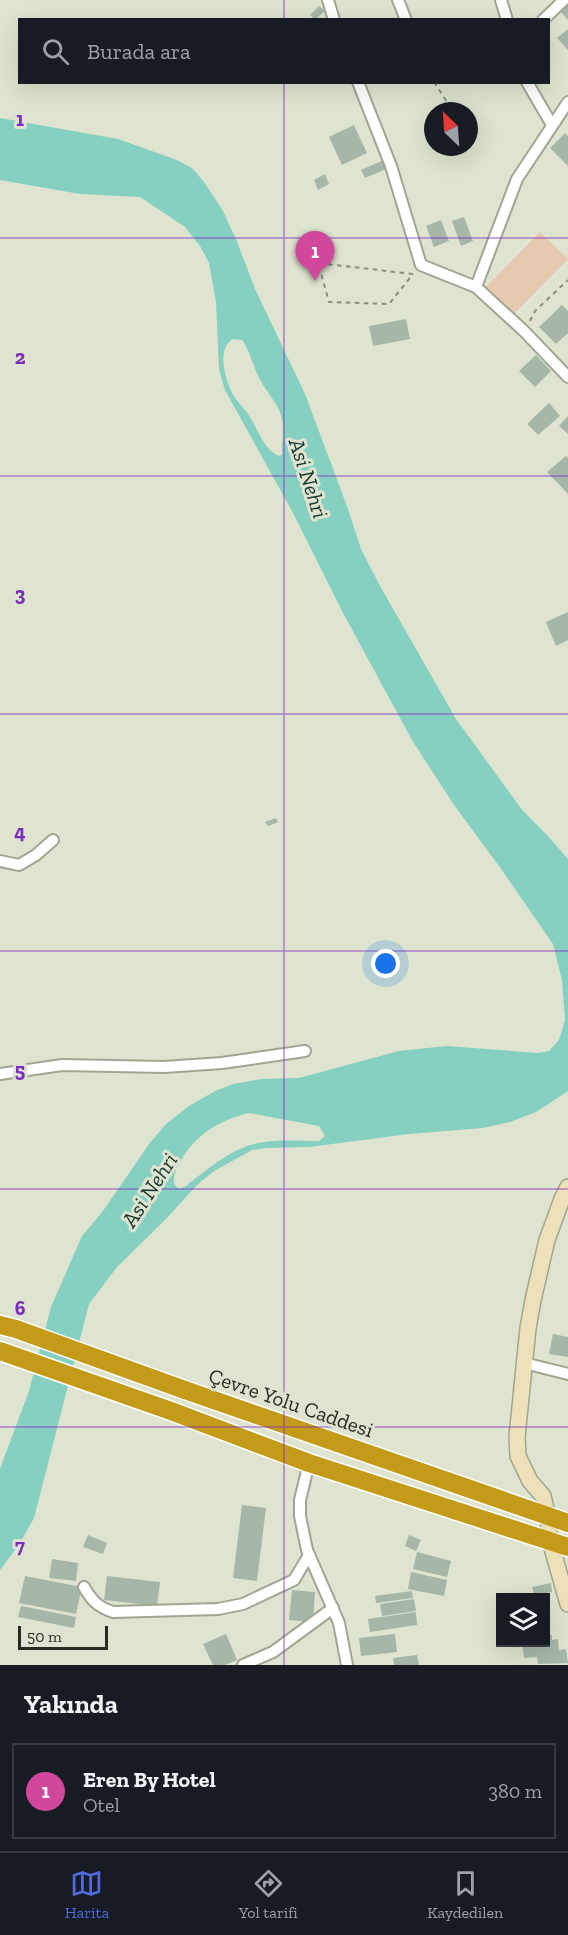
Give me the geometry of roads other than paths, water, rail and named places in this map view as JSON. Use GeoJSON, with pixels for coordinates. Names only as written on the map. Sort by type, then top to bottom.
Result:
{"type":"FeatureCollection","features":[{"type":"Feature","properties":{"kind":"highway","name":"Çevre Yolu Caddesi"},"geometry":{"type":"LineString","coordinates":[[8,1327],[568,1523]]}},
{"type":"Feature","properties":{"kind":"highway"},"geometry":{"type":"LineString","coordinates":[[5,1353],[171,1411],[309,1463],[568,1547]]}},
{"type":"Feature","properties":{"kind":"street"},"geometry":{"type":"LineString","coordinates":[[328,0],[333,18]]}},
{"type":"Feature","properties":{"kind":"street"},"geometry":{"type":"LineString","coordinates":[[398,0],[405,18]]}},
{"type":"Feature","properties":{"kind":"street"},"geometry":{"type":"LineString","coordinates":[[501,0],[506,18]]}},
{"type":"Feature","properties":{"kind":"street"},"geometry":{"type":"LineString","coordinates":[[545,18],[564,0]]}},
{"type":"Feature","properties":{"kind":"street"},"geometry":{"type":"LineString","coordinates":[[359,84],[391,166],[421,265],[476,286],[568,377]]}},
{"type":"Feature","properties":{"kind":"street"},"geometry":{"type":"LineString","coordinates":[[528,84],[552,125]]}},
{"type":"Feature","properties":{"kind":"street"},"geometry":{"type":"LineString","coordinates":[[476,286],[517,179],[568,102]]}},
{"type":"Feature","properties":{"kind":"street"},"geometry":{"type":"LineString","coordinates":[[0,861],[19,866],[53,840]]}},
{"type":"Feature","properties":{"kind":"street"},"geometry":{"type":"LineString","coordinates":[[0,1074],[62,1065],[164,1067],[222,1063],[305,1051]]}},
{"type":"Feature","properties":{"kind":"street"},"geometry":{"type":"LineString","coordinates":[[568,1187],[558,1208],[545,1248],[531,1309],[518,1414],[518,1456],[530,1481],[543,1496],[550,1541],[568,1601]]}},
{"type":"Feature","properties":{"kind":"street"},"geometry":{"type":"LineString","coordinates":[[524,1363],[568,1374]]}},
{"type":"Feature","properties":{"kind":"street"},"geometry":{"type":"LineString","coordinates":[[309,1463],[300,1500],[300,1516],[309,1555],[339,1623],[346,1665]]}},
{"type":"Feature","properties":{"kind":"street"},"geometry":{"type":"LineString","coordinates":[[84,1587],[99,1607],[113,1612],[218,1610],[243,1604],[294,1580],[309,1555]]}},
{"type":"Feature","properties":{"kind":"street"},"geometry":{"type":"LineString","coordinates":[[243,1665],[273,1652],[333,1608]]}},
{"type":"Feature","properties":{"kind":"water","name":"Asi Nehri"},"geometry":{"type":"Polygon","coordinates":[[[0,118],[118,139],[177,160],[192,168],[223,211],[255,289],[305,394],[361,549],[380,586],[456,719],[523,811],[568,859],[568,1091],[536,1112],[510,1122],[483,1128],[409,1134],[309,1147],[252,1150],[214,1171],[197,1185],[117,1267],[89,1304],[34,1518],[20,1543],[0,1570],[0,1469],[29,1391],[51,1307],[82,1236],[103,1211],[149,1144],[166,1124],[189,1106],[233,1084],[261,1079],[299,1078],[399,1051],[447,1046],[538,1053],[549,1051],[559,1040],[565,1020],[562,980],[553,944],[454,805],[412,740],[342,611],[293,513],[225,390],[219,369],[216,302],[209,263],[200,246],[185,227],[140,197],[80,194],[0,180],[0,118]],[[233,339],[224,350],[223,358],[228,384],[266,445],[280,456],[283,428],[279,410],[259,378],[242,340],[233,339]],[[249,1113],[220,1123],[189,1148],[174,1177],[174,1184],[179,1189],[220,1160],[248,1146],[273,1141],[319,1141],[325,1136],[319,1126],[249,1113]]]}},
{"type":"Feature","properties":{"kind":"place","name":"Eren By Hotel"},"geometry":{"type":"Point","coordinates":[315,281]}}]}
